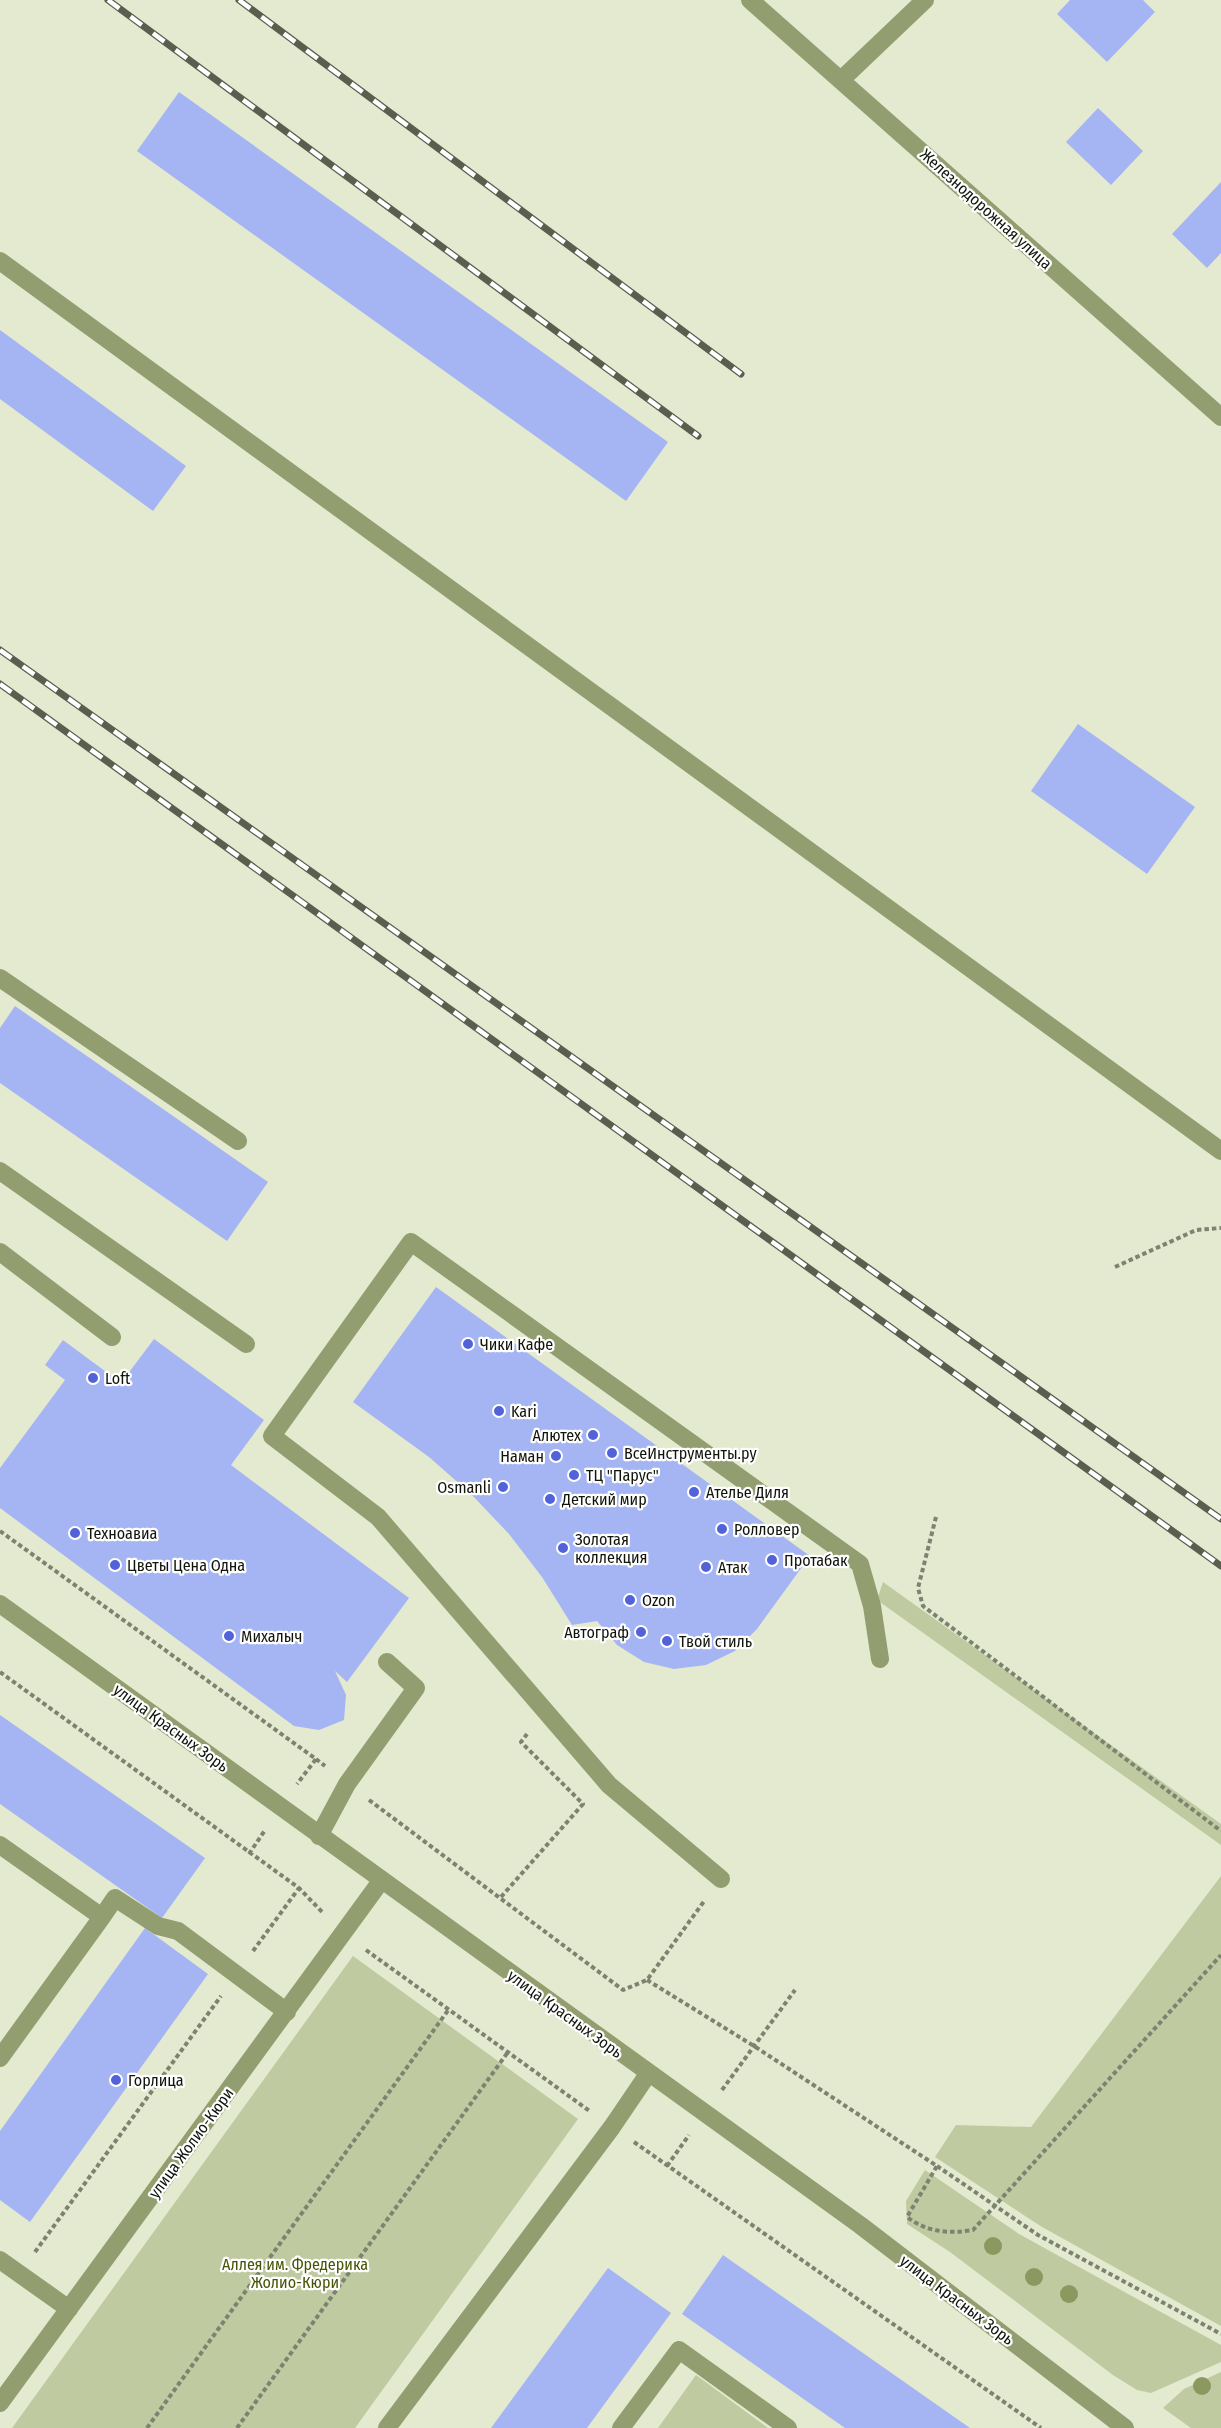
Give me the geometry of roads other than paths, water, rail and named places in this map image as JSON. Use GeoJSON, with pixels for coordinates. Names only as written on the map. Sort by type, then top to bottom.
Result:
{"type":"FeatureCollection","features":[{"type":"Feature","properties":{"kind":"street","name":"Железнодорожная улица"},"geometry":{"type":"LineString","coordinates":[[750,0],[1221,417]]}},
{"type":"Feature","properties":{"kind":"street"},"geometry":{"type":"LineString","coordinates":[[841,80],[925,0]]}},
{"type":"Feature","properties":{"kind":"street"},"geometry":{"type":"LineString","coordinates":[[0,261],[1221,1151]]}},
{"type":"Feature","properties":{"kind":"street"},"geometry":{"type":"LineString","coordinates":[[0,978],[238,1141]]}},
{"type":"Feature","properties":{"kind":"street"},"geometry":{"type":"LineString","coordinates":[[0,1170],[246,1344]]}},
{"type":"Feature","properties":{"kind":"street"},"geometry":{"type":"LineString","coordinates":[[721,1879],[609,1785],[378,1517],[272,1436],[411,1242],[860,1563],[872,1606],[880,1659]]}},
{"type":"Feature","properties":{"kind":"street"},"geometry":{"type":"LineString","coordinates":[[0,1252],[112,1337]]}},
{"type":"Feature","properties":{"kind":"street","name":"улица Красных Зорь"},"geometry":{"type":"LineString","coordinates":[[0,1604],[704,2115],[860,2225],[1120,2427]]}},
{"type":"Feature","properties":{"kind":"street"},"geometry":{"type":"LineString","coordinates":[[320,1836],[347,1784],[416,1688],[387,1662]]}},
{"type":"Feature","properties":{"kind":"street"},"geometry":{"type":"LineString","coordinates":[[0,1845],[102,1917]]}},
{"type":"Feature","properties":{"kind":"street","name":"улица Жолио-Кюри"},"geometry":{"type":"LineString","coordinates":[[0,2403],[381,1881]]}},
{"type":"Feature","properties":{"kind":"street"},"geometry":{"type":"LineString","coordinates":[[0,2058],[115,1898],[158,1926],[178,1931],[287,2012]]}},
{"type":"Feature","properties":{"kind":"street"},"geometry":{"type":"LineString","coordinates":[[387,2428],[612,2127],[648,2074]]}},
{"type":"Feature","properties":{"kind":"street"},"geometry":{"type":"LineString","coordinates":[[0,2260],[69,2309]]}},
{"type":"Feature","properties":{"kind":"street"},"geometry":{"type":"LineString","coordinates":[[621,2428],[679,2350],[788,2428]]}},
{"type":"Feature","properties":{"kind":"railway"},"geometry":{"type":"LineString","coordinates":[[108,0],[698,436]]}},
{"type":"Feature","properties":{"kind":"railway"},"geometry":{"type":"LineString","coordinates":[[239,0],[741,374]]}},
{"type":"Feature","properties":{"kind":"railway"},"geometry":{"type":"LineString","coordinates":[[0,650],[1221,1519]]}},
{"type":"Feature","properties":{"kind":"railway"},"geometry":{"type":"LineString","coordinates":[[0,684],[1221,1566]]}},
{"type":"Feature","properties":{"kind":"place","name":"Чики Кафе"},"geometry":{"type":"Point","coordinates":[468,1344]}},
{"type":"Feature","properties":{"kind":"place","name":"Loft"},"geometry":{"type":"Point","coordinates":[93,1378]}},
{"type":"Feature","properties":{"kind":"place","name":"Kari"},"geometry":{"type":"Point","coordinates":[499,1411]}},
{"type":"Feature","properties":{"kind":"place","name":"Алютех"},"geometry":{"type":"Point","coordinates":[593,1435]}},
{"type":"Feature","properties":{"kind":"place","name":"ВсеИнструменты.ру"},"geometry":{"type":"Point","coordinates":[612,1453]}},
{"type":"Feature","properties":{"kind":"place","name":"Наман"},"geometry":{"type":"Point","coordinates":[556,1456]}},
{"type":"Feature","properties":{"kind":"place","name":"ТЦ \"Парус\""},"geometry":{"type":"Point","coordinates":[574,1475]}},
{"type":"Feature","properties":{"kind":"place","name":"Osmanli"},"geometry":{"type":"Point","coordinates":[503,1487]}},
{"type":"Feature","properties":{"kind":"place","name":"Ателье Диля"},"geometry":{"type":"Point","coordinates":[694,1492]}},
{"type":"Feature","properties":{"kind":"place","name":"Детский мир"},"geometry":{"type":"Point","coordinates":[550,1499]}},
{"type":"Feature","properties":{"kind":"place","name":"Ролловер"},"geometry":{"type":"Point","coordinates":[722,1529]}},
{"type":"Feature","properties":{"kind":"place","name":"Техноавиа"},"geometry":{"type":"Point","coordinates":[75,1533]}},
{"type":"Feature","properties":{"kind":"place","name":"Золотая коллекция"},"geometry":{"type":"Point","coordinates":[563,1548]}},
{"type":"Feature","properties":{"kind":"place","name":"Протабак"},"geometry":{"type":"Point","coordinates":[772,1560]}},
{"type":"Feature","properties":{"kind":"place","name":"Цветы Цена Одна"},"geometry":{"type":"Point","coordinates":[115,1565]}},
{"type":"Feature","properties":{"kind":"place","name":"Атак"},"geometry":{"type":"Point","coordinates":[706,1567]}},
{"type":"Feature","properties":{"kind":"place","name":"Ozon"},"geometry":{"type":"Point","coordinates":[630,1600]}},
{"type":"Feature","properties":{"kind":"place","name":"Автограф"},"geometry":{"type":"Point","coordinates":[641,1632]}},
{"type":"Feature","properties":{"kind":"place","name":"Михалыч"},"geometry":{"type":"Point","coordinates":[229,1636]}},
{"type":"Feature","properties":{"kind":"place","name":"Твой стиль"},"geometry":{"type":"Point","coordinates":[667,1641]}},
{"type":"Feature","properties":{"kind":"place","name":"Горлица"},"geometry":{"type":"Point","coordinates":[116,2080]}},
{"type":"Feature","properties":{"kind":"park label","name":"Аллея им. Фредерика Жолио-Кюри"},"geometry":{"type":"Point","coordinates":[295,2273]}}]}
